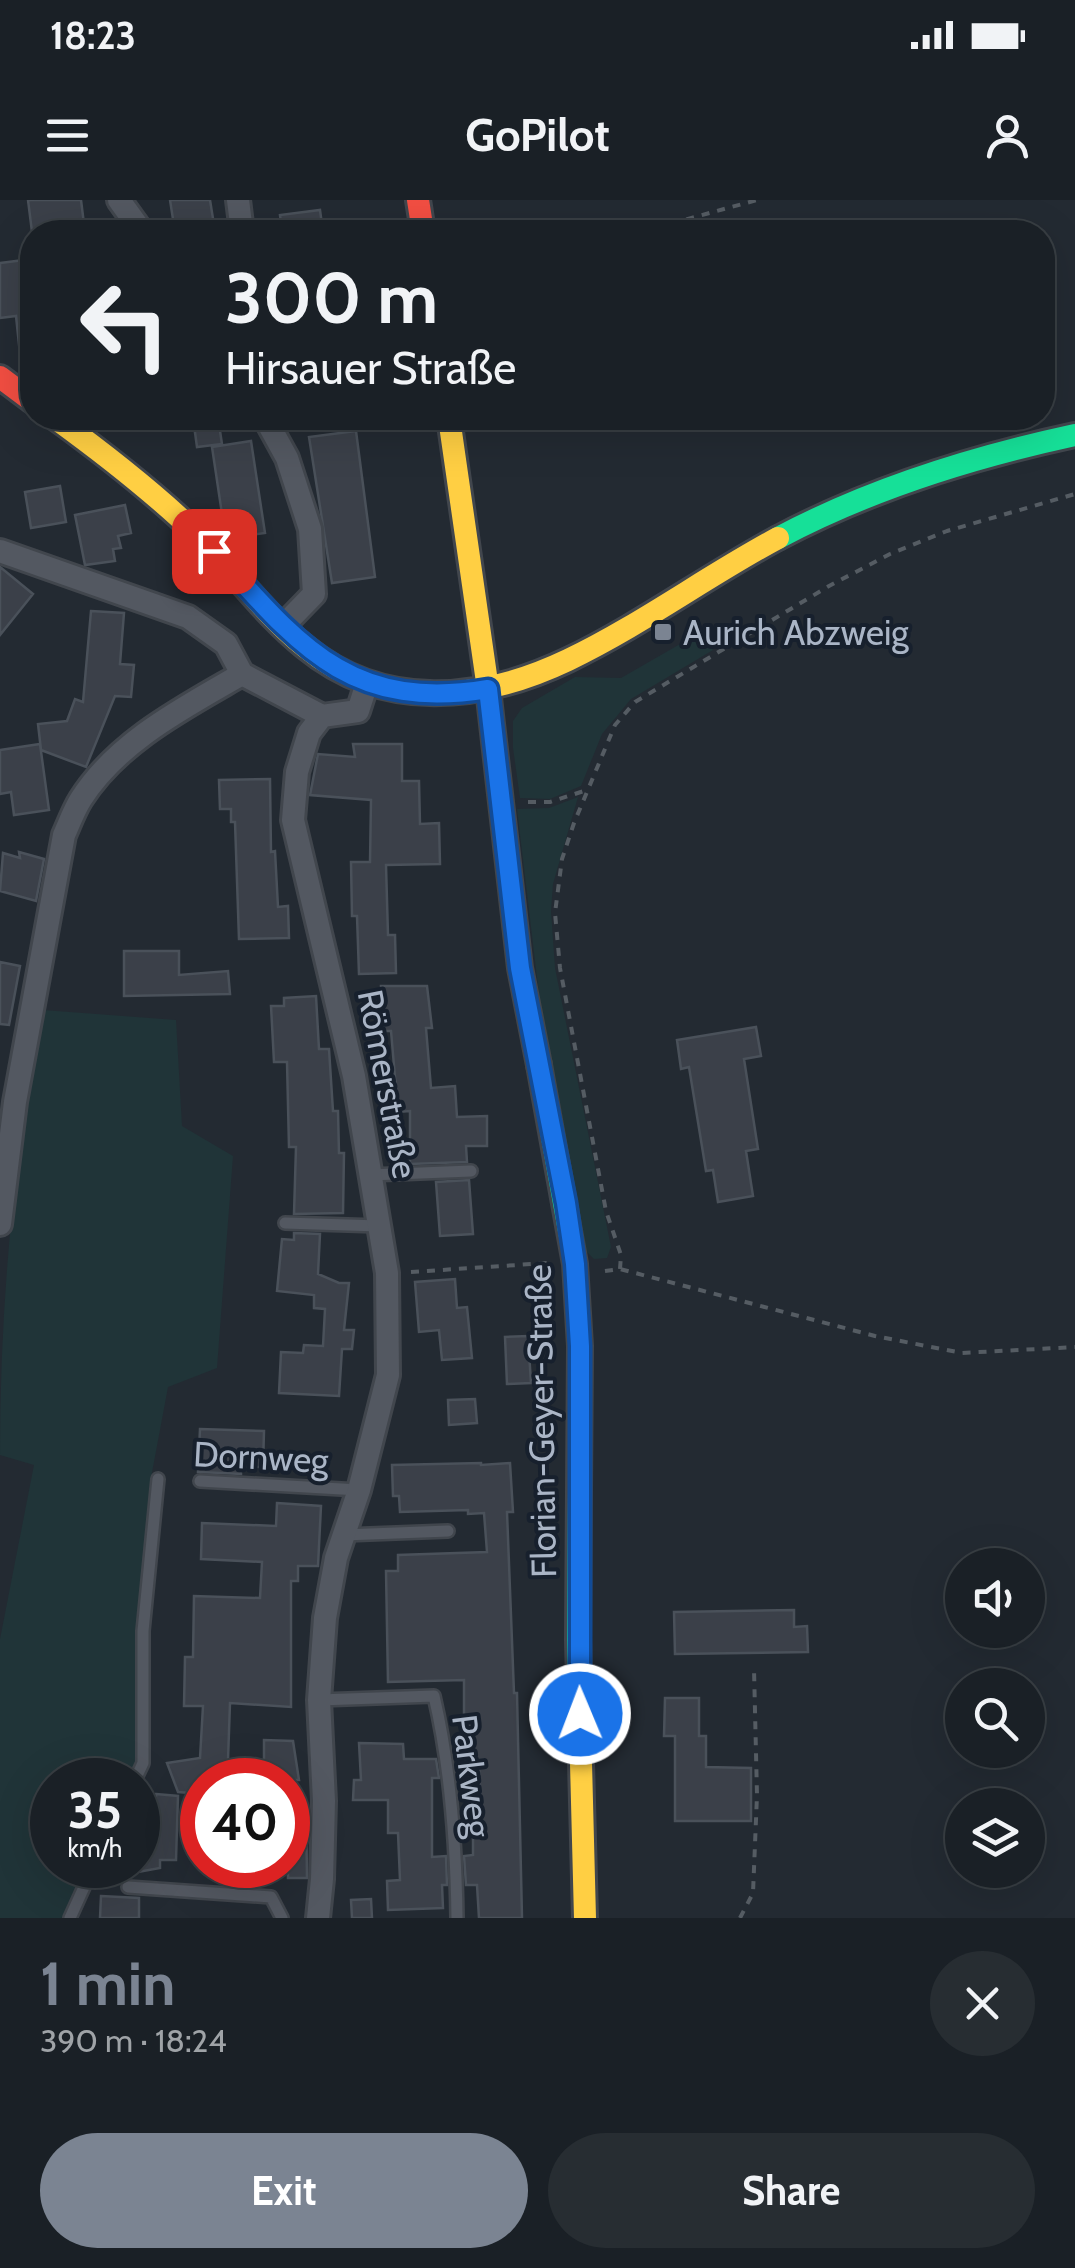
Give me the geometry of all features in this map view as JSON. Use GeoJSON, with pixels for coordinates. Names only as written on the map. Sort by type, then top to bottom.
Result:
{"type":"FeatureCollection","features":[{"type":"Feature","properties":{"kind":"street"},"geometry":{"type":"LineString","coordinates":[[70,430],[214,551],[283,626],[321,660],[367,683],[426,694],[488,689],[554,668],[584,653],[700,575],[780,536],[847,507],[1030,444],[1075,435]]}},
{"type":"Feature","properties":{"kind":"street"},"geometry":{"type":"LineString","coordinates":[[271,430],[286,458],[310,528],[314,594],[283,626]]}},
{"type":"Feature","properties":{"kind":"street","name":"Florian-Geyer-Straße"},"geometry":{"type":"LineString","coordinates":[[451,430],[488,689],[520,968],[575,1264],[580,1346],[578,1640],[585,1918]]}},
{"type":"Feature","properties":{"kind":"street"},"geometry":{"type":"LineString","coordinates":[[0,552],[188,617],[226,644],[242,674],[322,716],[358,711],[367,683]]}},
{"type":"Feature","properties":{"kind":"street"},"geometry":{"type":"LineString","coordinates":[[0,1224],[15,1102],[64,835],[81,799],[134,743],[162,721],[242,674]]}},
{"type":"Feature","properties":{"kind":"street","name":"Römerstraße"},"geometry":{"type":"LineString","coordinates":[[318,1918],[324,1801],[318,1700],[325,1618],[336,1558],[360,1490],[388,1375],[387,1273],[350,1056],[293,820],[297,772],[308,733],[322,716]]}},
{"type":"Feature","properties":{"kind":"lane"},"geometry":{"type":"LineString","coordinates":[[584,653],[596,631]]}},
{"type":"Feature","properties":{"kind":"lane"},"geometry":{"type":"LineString","coordinates":[[370,1175],[471,1170]]}},
{"type":"Feature","properties":{"kind":"lane"},"geometry":{"type":"LineString","coordinates":[[285,1223],[379,1226]]}},
{"type":"Feature","properties":{"kind":"lane"},"geometry":{"type":"LineString","coordinates":[[143,1758],[143,1630],[158,1479]]}},
{"type":"Feature","properties":{"kind":"lane","name":"Dornweg"},"geometry":{"type":"LineString","coordinates":[[200,1481],[360,1490]]}},
{"type":"Feature","properties":{"kind":"lane"},"geometry":{"type":"LineString","coordinates":[[344,1536],[448,1531]]}},
{"type":"Feature","properties":{"kind":"lane","name":"Parkweg"},"geometry":{"type":"LineString","coordinates":[[318,1700],[434,1696],[446,1745],[455,1837],[456,1918]]}},
{"type":"Feature","properties":{"kind":"lane"},"geometry":{"type":"LineString","coordinates":[[70,1918],[84,1888]]}},
{"type":"Feature","properties":{"kind":"lane"},"geometry":{"type":"LineString","coordinates":[[142,1888],[271,1897],[282,1918]]}},
{"type":"Feature","properties":{"kind":"path"},"geometry":{"type":"LineString","coordinates":[[684,220],[756,200]]}},
{"type":"Feature","properties":{"kind":"path"},"geometry":{"type":"LineString","coordinates":[[1075,494],[904,547],[829,586],[635,702],[615,725],[586,790],[562,860],[555,912],[560,968],[606,1211],[622,1254],[620,1269],[874,1336],[962,1353],[1075,1346]]}},
{"type":"Feature","properties":{"kind":"path"},"geometry":{"type":"LineString","coordinates":[[500,804],[550,802],[586,790]]}},
{"type":"Feature","properties":{"kind":"path"},"geometry":{"type":"LineString","coordinates":[[387,1273],[575,1264]]}},
{"type":"Feature","properties":{"kind":"path"},"geometry":{"type":"LineString","coordinates":[[740,1918],[753,1893],[757,1795],[754,1669]]}},
{"type":"Feature","properties":{"kind":"green space"},"geometry":{"type":"Polygon","coordinates":[[[701,632],[713,650],[631,699],[602,734],[581,786],[550,799],[520,798],[513,721],[522,708],[575,677],[621,678],[701,632]]]}},
{"type":"Feature","properties":{"kind":"green space"},"geometry":{"type":"Polygon","coordinates":[[[578,797],[553,884],[551,911],[555,968],[611,1247],[607,1258],[594,1259],[585,1250],[540,1003],[517,809],[549,808],[578,797]]]}},
{"type":"Feature","properties":{"kind":"green space"},"geometry":{"type":"Polygon","coordinates":[[[43,1010],[176,1020],[182,1126],[233,1156],[217,1368],[168,1387],[151,1478],[136,1632],[139,1758],[30,1758],[30,1888],[80,1888],[66,1918],[0,1918],[0,1639],[34,1465],[0,1455],[2,1343],[16,1176],[43,1010]]]}},
{"type":"Feature","properties":{"kind":"building"},"geometry":{"type":"Polygon","coordinates":[[[28,200],[81,200],[84,220],[30,220],[28,200]]]}},
{"type":"Feature","properties":{"kind":"building"},"geometry":{"type":"Polygon","coordinates":[[[170,200],[210,200],[213,220],[173,220],[170,200]]]}},
{"type":"Feature","properties":{"kind":"building"},"geometry":{"type":"Polygon","coordinates":[[[320,210],[321,220],[281,220],[280,215],[320,210]]]}},
{"type":"Feature","properties":{"kind":"building"},"geometry":{"type":"Polygon","coordinates":[[[20,260],[20,354],[16,316],[0,318],[0,263],[20,260]]]}},
{"type":"Feature","properties":{"kind":"building"},"geometry":{"type":"Polygon","coordinates":[[[195,430],[220,430],[222,444],[197,447],[195,430]]]}},
{"type":"Feature","properties":{"kind":"building"},"geometry":{"type":"Polygon","coordinates":[[[356,431],[375,577],[332,583],[309,437],[356,431]]]}},
{"type":"Feature","properties":{"kind":"building"},"geometry":{"type":"Polygon","coordinates":[[[251,441],[265,533],[244,536],[240,511],[222,514],[212,447],[251,441]]]}},
{"type":"Feature","properties":{"kind":"building"},"geometry":{"type":"Polygon","coordinates":[[[60,486],[66,522],[31,528],[25,492],[60,486]]]}},
{"type":"Feature","properties":{"kind":"building"},"geometry":{"type":"Polygon","coordinates":[[[125,505],[131,533],[118,536],[121,548],[113,549],[115,561],[85,565],[75,515],[125,505]]]}},
{"type":"Feature","properties":{"kind":"building"},"geometry":{"type":"Polygon","coordinates":[[[0,567],[33,594],[0,635],[0,567]]]}},
{"type":"Feature","properties":{"kind":"building"},"geometry":{"type":"Polygon","coordinates":[[[91,611],[124,613],[120,664],[134,665],[131,697],[115,696],[86,767],[41,750],[38,724],[67,721],[75,699],[83,702],[91,611]]]}},
{"type":"Feature","properties":{"kind":"building"},"geometry":{"type":"Polygon","coordinates":[[[40,744],[49,810],[14,815],[11,792],[0,794],[0,750],[40,744]]]}},
{"type":"Feature","properties":{"kind":"building"},"geometry":{"type":"Polygon","coordinates":[[[353,744],[402,744],[402,781],[419,781],[420,824],[439,823],[440,864],[386,865],[388,935],[395,935],[396,973],[359,974],[351,862],[370,862],[371,800],[310,795],[318,754],[355,757],[353,744]]]}},
{"type":"Feature","properties":{"kind":"building"},"geometry":{"type":"Polygon","coordinates":[[[270,779],[271,852],[275,851],[278,907],[288,906],[289,938],[239,939],[235,822],[231,822],[231,809],[220,809],[219,780],[270,779]]]}},
{"type":"Feature","properties":{"kind":"building"},"geometry":{"type":"Polygon","coordinates":[[[19,852],[44,859],[36,901],[0,891],[3,853],[20,858],[19,852]]]}},
{"type":"Feature","properties":{"kind":"building"},"geometry":{"type":"Polygon","coordinates":[[[124,951],[179,951],[179,975],[228,971],[230,994],[124,996],[124,951]]]}},
{"type":"Feature","properties":{"kind":"building"},"geometry":{"type":"Polygon","coordinates":[[[0,962],[20,966],[9,1025],[0,1024],[0,962]]]}},
{"type":"Feature","properties":{"kind":"building"},"geometry":{"type":"Polygon","coordinates":[[[381,986],[427,986],[432,1028],[426,1028],[431,1088],[455,1086],[457,1117],[487,1116],[487,1146],[466,1146],[467,1162],[410,1164],[410,1111],[398,1112],[391,1031],[384,1031],[381,986]]]}},
{"type":"Feature","properties":{"kind":"building"},"geometry":{"type":"Polygon","coordinates":[[[316,996],[319,1049],[329,1049],[333,1111],[338,1111],[339,1153],[344,1153],[343,1213],[294,1214],[296,1147],[289,1147],[287,1062],[274,1062],[271,1006],[284,1006],[284,998],[316,996]]]}},
{"type":"Feature","properties":{"kind":"building"},"geometry":{"type":"Polygon","coordinates":[[[756,1027],[761,1056],[744,1059],[758,1149],[746,1151],[753,1196],[718,1202],[713,1170],[706,1171],[689,1067],[681,1069],[677,1040],[756,1027]]]}},
{"type":"Feature","properties":{"kind":"building"},"geometry":{"type":"Polygon","coordinates":[[[469,1180],[473,1234],[440,1236],[436,1182],[469,1180]]]}},
{"type":"Feature","properties":{"kind":"building"},"geometry":{"type":"Polygon","coordinates":[[[294,1233],[320,1234],[318,1274],[349,1283],[344,1330],[354,1330],[352,1349],[342,1349],[339,1396],[279,1393],[281,1352],[303,1353],[304,1345],[323,1346],[325,1309],[314,1308],[314,1295],[277,1291],[282,1239],[294,1240],[294,1233]]]}},
{"type":"Feature","properties":{"kind":"building"},"geometry":{"type":"Polygon","coordinates":[[[455,1279],[457,1308],[467,1307],[472,1358],[442,1360],[439,1330],[419,1332],[415,1282],[455,1279]]]}},
{"type":"Feature","properties":{"kind":"building"},"geometry":{"type":"Polygon","coordinates":[[[528,1336],[531,1383],[507,1384],[505,1337],[528,1336]]]}},
{"type":"Feature","properties":{"kind":"building"},"geometry":{"type":"Polygon","coordinates":[[[475,1399],[477,1423],[449,1425],[448,1400],[475,1399]]]}},
{"type":"Feature","properties":{"kind":"building"},"geometry":{"type":"Polygon","coordinates":[[[200,1429],[264,1431],[263,1467],[241,1467],[241,1474],[198,1472],[200,1429]]]}},
{"type":"Feature","properties":{"kind":"building"},"geometry":{"type":"Polygon","coordinates":[[[510,1463],[513,1512],[507,1512],[517,1693],[522,1918],[479,1918],[477,1885],[466,1885],[464,1856],[473,1855],[473,1801],[480,1801],[479,1765],[464,1765],[464,1680],[388,1682],[386,1571],[398,1571],[398,1555],[487,1552],[484,1513],[400,1512],[399,1496],[393,1496],[392,1465],[510,1463]]]}},
{"type":"Feature","properties":{"kind":"building"},"geometry":{"type":"Polygon","coordinates":[[[277,1503],[321,1506],[318,1566],[298,1566],[298,1581],[291,1581],[291,1707],[230,1703],[228,1758],[200,1758],[203,1706],[184,1706],[185,1657],[193,1657],[194,1596],[260,1598],[262,1562],[201,1559],[202,1523],[276,1526],[277,1503]]]}},
{"type":"Feature","properties":{"kind":"building"},"geometry":{"type":"Polygon","coordinates":[[[794,1610],[794,1627],[807,1626],[808,1652],[675,1654],[674,1612],[794,1610]]]}},
{"type":"Feature","properties":{"kind":"building"},"geometry":{"type":"Polygon","coordinates":[[[665,1698],[699,1698],[699,1736],[706,1736],[706,1767],[751,1768],[751,1821],[675,1821],[675,1736],[664,1736],[665,1698]]]}},
{"type":"Feature","properties":{"kind":"building"},"geometry":{"type":"Polygon","coordinates":[[[264,1740],[293,1741],[296,1758],[264,1758],[264,1740]]]}},
{"type":"Feature","properties":{"kind":"building"},"geometry":{"type":"Polygon","coordinates":[[[359,1743],[403,1744],[404,1759],[436,1759],[439,1778],[432,1778],[432,1857],[446,1856],[443,1908],[388,1910],[387,1881],[400,1880],[398,1833],[388,1833],[388,1800],[353,1800],[354,1780],[361,1780],[359,1743]]]}},
{"type":"Feature","properties":{"kind":"building"},"geometry":{"type":"Polygon","coordinates":[[[180,1761],[180,1792],[178,1792],[167,1763],[180,1761]]]}},
{"type":"Feature","properties":{"kind":"building"},"geometry":{"type":"Polygon","coordinates":[[[160,1794],[178,1796],[176,1860],[160,1860],[160,1794]]]}},
{"type":"Feature","properties":{"kind":"building"},"geometry":{"type":"Polygon","coordinates":[[[101,1896],[139,1898],[139,1918],[100,1918],[101,1896]]]}},
{"type":"Feature","properties":{"kind":"building"},"geometry":{"type":"Polygon","coordinates":[[[371,1899],[372,1918],[352,1918],[351,1900],[371,1899]]]}},
{"type":"Feature","properties":{"kind":"traffic: fast"},"geometry":{"type":"LineString","coordinates":[[778,538],[849,504],[923,476],[1075,435]]}},
{"type":"Feature","properties":{"kind":"traffic: fast"},"geometry":{"type":"LineString","coordinates":[[539,1065],[575,1264],[580,1346],[581,1763]]}},
{"type":"Feature","properties":{"kind":"traffic: slow"},"geometry":{"type":"LineString","coordinates":[[71,430],[184,522],[305,647],[335,668],[367,682],[400,690],[468,691],[535,674],[622,632],[778,538]]}},
{"type":"Feature","properties":{"kind":"traffic: slow"},"geometry":{"type":"LineString","coordinates":[[451,430],[488,689],[520,968],[539,1065]]}},
{"type":"Feature","properties":{"kind":"traffic: slow"},"geometry":{"type":"LineString","coordinates":[[581,1763],[585,1918]]}},
{"type":"Feature","properties":{"kind":"traffic: jam"},"geometry":{"type":"LineString","coordinates":[[418,200],[421,220]]}},
{"type":"Feature","properties":{"kind":"traffic: jam"},"geometry":{"type":"LineString","coordinates":[[0,377],[20,392]]}},
{"type":"Feature","properties":{"kind":"place","name":"Aurich Abzweig"},"geometry":{"type":"Point","coordinates":[663,632]}},
{"type":"Feature","properties":{"kind":"route"},"geometry":{"type":"LineString","coordinates":[[214,551],[283,626],[336,669],[367,683],[406,692],[446,694],[488,689],[520,968],[575,1264],[580,1346],[580,1714]]}}]}
